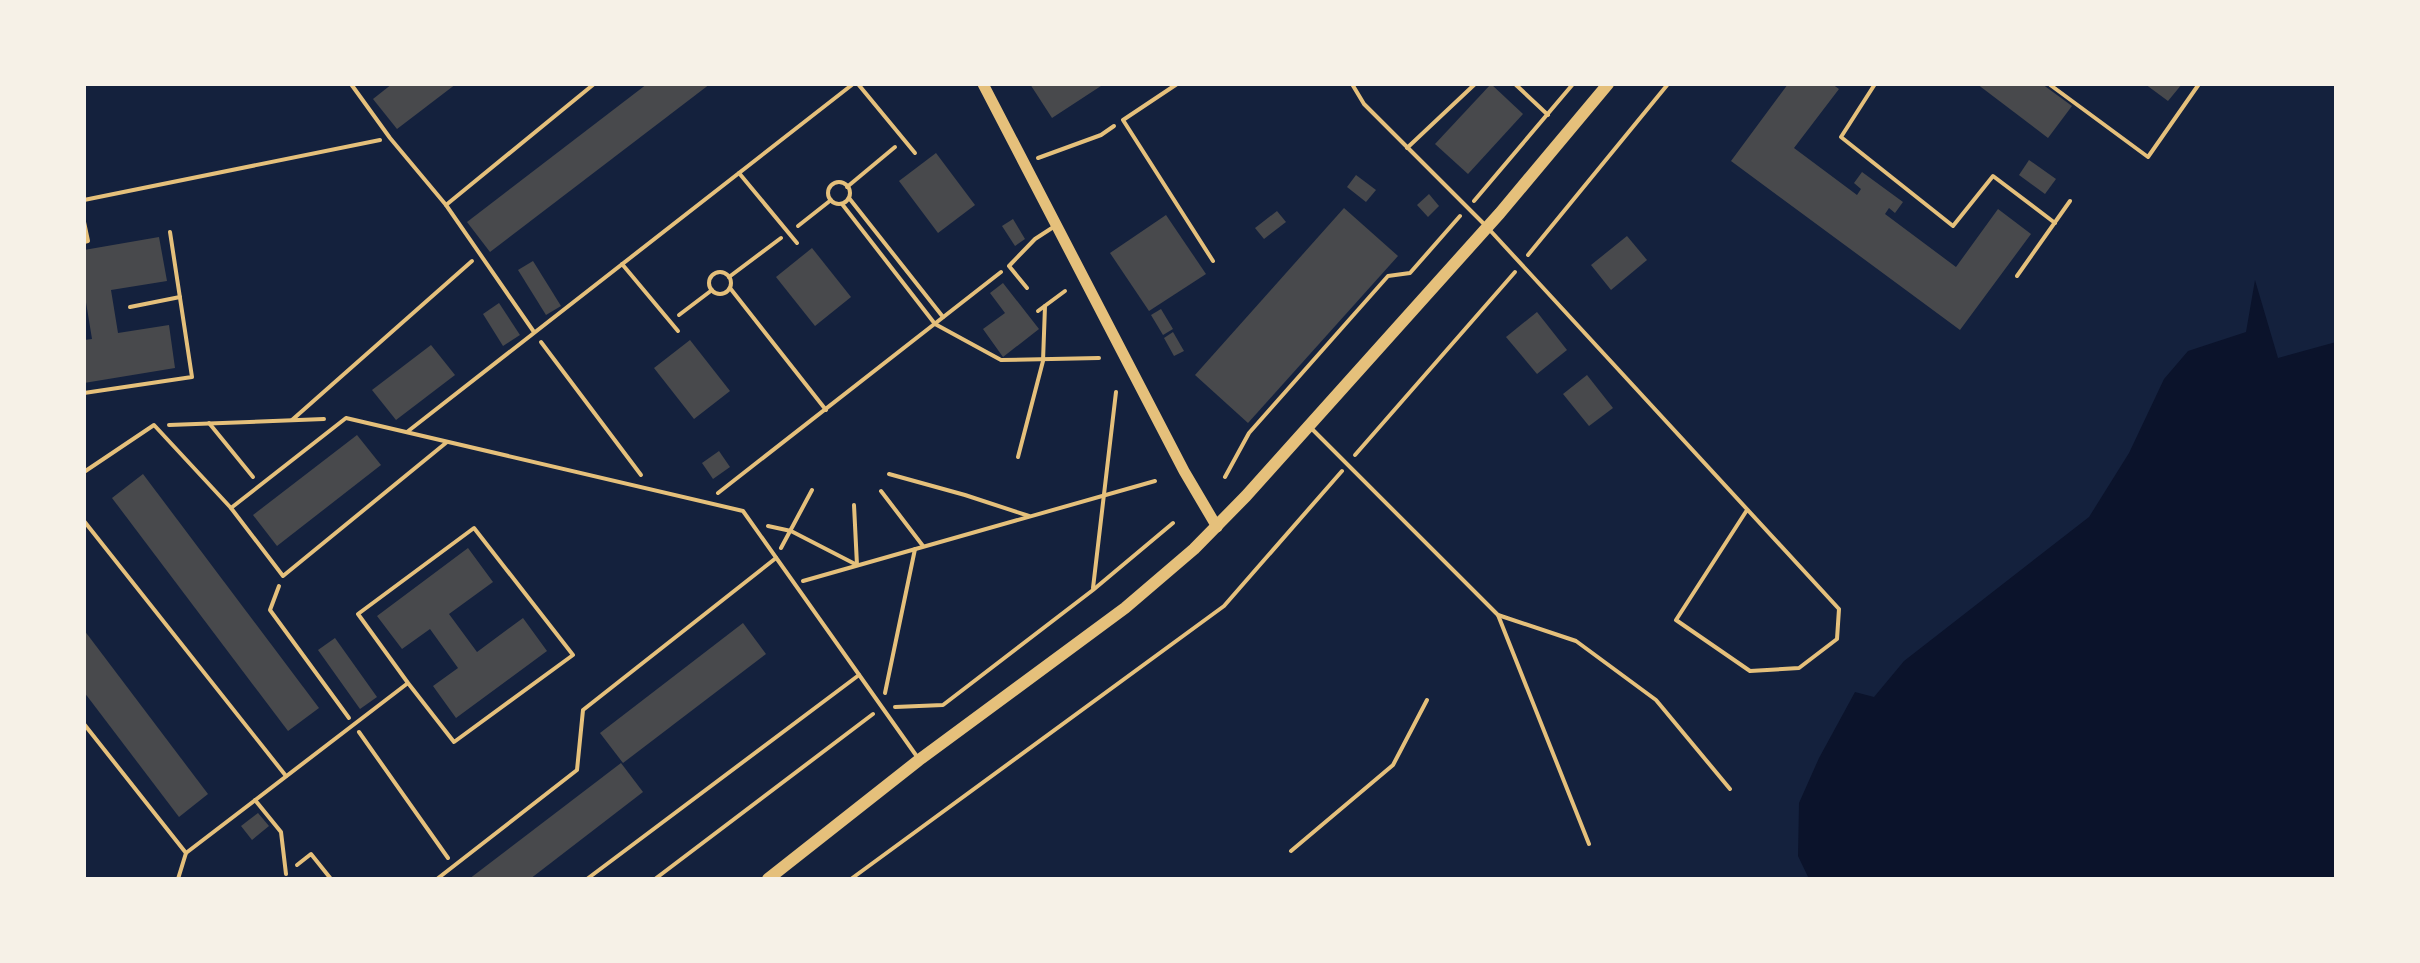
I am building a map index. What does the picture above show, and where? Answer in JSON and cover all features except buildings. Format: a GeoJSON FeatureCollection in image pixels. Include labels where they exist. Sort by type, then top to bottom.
{"type":"FeatureCollection","features":[{"type":"Feature","properties":{"kind":"main road"},"geometry":{"type":"LineString","coordinates":[[768,879],[919,760],[1125,608],[1217,527],[1487,227],[1608,84]]}},
{"type":"Feature","properties":{"kind":"street"},"geometry":{"type":"LineString","coordinates":[[983,84],[1184,471],[1217,527]]}},
{"type":"Feature","properties":{"kind":"lane"},"geometry":{"type":"LineString","coordinates":[[446,205],[594,84]]}},
{"type":"Feature","properties":{"kind":"lane"},"geometry":{"type":"LineString","coordinates":[[407,432],[856,84],[915,153]]}},
{"type":"Feature","properties":{"kind":"lane"},"geometry":{"type":"LineString","coordinates":[[1177,84],[1123,120],[1213,261]]}},
{"type":"Feature","properties":{"kind":"lane"},"geometry":{"type":"LineString","coordinates":[[1352,84],[1364,104],[1487,227],[1839,609],[1837,639],[1799,668],[1750,671],[1676,620],[1747,510]]}},
{"type":"Feature","properties":{"kind":"lane"},"geometry":{"type":"LineString","coordinates":[[1407,148],[1475,84]]}},
{"type":"Feature","properties":{"kind":"lane"},"geometry":{"type":"LineString","coordinates":[[1875,84],[1841,137],[1953,226],[1993,176],[2055,223]]}},
{"type":"Feature","properties":{"kind":"lane"},"geometry":{"type":"LineString","coordinates":[[2049,84],[2148,157],[2199,84]]}},
{"type":"Feature","properties":{"kind":"lane"},"geometry":{"type":"LineString","coordinates":[[352,85],[390,138],[446,205],[534,332]]}},
{"type":"Feature","properties":{"kind":"lane"},"geometry":{"type":"LineString","coordinates":[[739,173],[797,243]]}},
{"type":"Feature","properties":{"kind":"lane"},"geometry":{"type":"LineString","coordinates":[[2017,276],[2070,201]]}},
{"type":"Feature","properties":{"kind":"lane"},"geometry":{"type":"LineString","coordinates":[[84,222],[88,241],[84,242]]}},
{"type":"Feature","properties":{"kind":"lane"},"geometry":{"type":"LineString","coordinates":[[1027,288],[1009,266],[1035,239],[1056,225]]}},
{"type":"Feature","properties":{"kind":"lane"},"geometry":{"type":"LineString","coordinates":[[622,264],[678,331]]}},
{"type":"Feature","properties":{"kind":"lane"},"geometry":{"type":"LineString","coordinates":[[231,508],[346,418],[743,511],[919,760]]}},
{"type":"Feature","properties":{"kind":"lane"},"geometry":{"type":"LineString","coordinates":[[84,472],[154,425],[231,508],[283,576],[447,442]]}},
{"type":"Feature","properties":{"kind":"lane"},"geometry":{"type":"LineString","coordinates":[[1308,426],[1498,615],[1589,844]]}},
{"type":"Feature","properties":{"kind":"lane"},"geometry":{"type":"LineString","coordinates":[[84,521],[286,776]]}},
{"type":"Feature","properties":{"kind":"lane"},"geometry":{"type":"LineString","coordinates":[[474,528],[573,655],[454,742],[408,683],[358,614],[474,528]]}},
{"type":"Feature","properties":{"kind":"lane"},"geometry":{"type":"LineString","coordinates":[[437,879],[577,770],[583,710],[776,558]]}},
{"type":"Feature","properties":{"kind":"lane"},"geometry":{"type":"LineString","coordinates":[[1498,615],[1576,641],[1656,700],[1730,789]]}},
{"type":"Feature","properties":{"kind":"lane"},"geometry":{"type":"LineString","coordinates":[[587,879],[859,675]]}},
{"type":"Feature","properties":{"kind":"lane"},"geometry":{"type":"LineString","coordinates":[[178,879],[186,853],[408,683]]}},
{"type":"Feature","properties":{"kind":"lane"},"geometry":{"type":"LineString","coordinates":[[84,724],[186,853]]}},
{"type":"Feature","properties":{"kind":"lane"},"geometry":{"type":"LineString","coordinates":[[255,800],[281,832],[286,874]]}},
{"type":"Feature","properties":{"kind":"path"},"geometry":{"type":"LineString","coordinates":[[1515,84],[1548,115]]}},
{"type":"Feature","properties":{"kind":"path"},"geometry":{"type":"LineString","coordinates":[[1225,477],[1249,433],[1388,276],[1410,273],[1573,84]]}},
{"type":"Feature","properties":{"kind":"path"},"geometry":{"type":"LineString","coordinates":[[851,879],[1224,606],[1522,265],[1534,245],[1668,84]]}},
{"type":"Feature","properties":{"kind":"path"},"geometry":{"type":"LineString","coordinates":[[1024,163],[1101,135],[1123,120]]}},
{"type":"Feature","properties":{"kind":"path"},"geometry":{"type":"LineString","coordinates":[[84,200],[390,138]]}},
{"type":"Feature","properties":{"kind":"path"},"geometry":{"type":"LineString","coordinates":[[847,187],[904,140]]}},
{"type":"Feature","properties":{"kind":"path"},"geometry":{"type":"LineString","coordinates":[[847,187],[838,182],[829,189],[831,200],[842,204],[935,324],[1001,360],[1099,358]]}},
{"type":"Feature","properties":{"kind":"path"},"geometry":{"type":"LineString","coordinates":[[847,187],[849,198],[943,317]]}},
{"type":"Feature","properties":{"kind":"path"},"geometry":{"type":"LineString","coordinates":[[842,204],[849,198]]}},
{"type":"Feature","properties":{"kind":"path"},"geometry":{"type":"LineString","coordinates":[[84,393],[192,377],[170,232]]}},
{"type":"Feature","properties":{"kind":"path"},"geometry":{"type":"LineString","coordinates":[[292,420],[480,254]]}},
{"type":"Feature","properties":{"kind":"path"},"geometry":{"type":"LineString","coordinates":[[705,502],[1009,266]]}},
{"type":"Feature","properties":{"kind":"path"},"geometry":{"type":"LineString","coordinates":[[712,290],[710,279],[720,272],[729,277],[730,288],[826,410]]}},
{"type":"Feature","properties":{"kind":"path"},"geometry":{"type":"LineString","coordinates":[[712,290],[721,294],[730,288]]}},
{"type":"Feature","properties":{"kind":"path"},"geometry":{"type":"LineString","coordinates":[[670,322],[712,290]]}},
{"type":"Feature","properties":{"kind":"path"},"geometry":{"type":"LineString","coordinates":[[1038,311],[1065,291]]}},
{"type":"Feature","properties":{"kind":"path"},"geometry":{"type":"LineString","coordinates":[[130,307],[180,297]]}},
{"type":"Feature","properties":{"kind":"path"},"geometry":{"type":"LineString","coordinates":[[1018,457],[1043,361],[1045,306]]}},
{"type":"Feature","properties":{"kind":"path"},"geometry":{"type":"LineString","coordinates":[[534,332],[652,490]]}},
{"type":"Feature","properties":{"kind":"path"},"geometry":{"type":"LineString","coordinates":[[1093,590],[1116,392]]}},
{"type":"Feature","properties":{"kind":"path"},"geometry":{"type":"LineString","coordinates":[[154,425],[346,418]]}},
{"type":"Feature","properties":{"kind":"path"},"geometry":{"type":"LineString","coordinates":[[209,423],[260,485]]}},
{"type":"Feature","properties":{"kind":"path"},"geometry":{"type":"LineString","coordinates":[[889,474],[1030,517]]}},
{"type":"Feature","properties":{"kind":"path"},"geometry":{"type":"LineString","coordinates":[[794,583],[1155,481]]}},
{"type":"Feature","properties":{"kind":"path"},"geometry":{"type":"LineString","coordinates":[[776,558],[812,490]]}},
{"type":"Feature","properties":{"kind":"path"},"geometry":{"type":"LineString","coordinates":[[881,491],[923,546]]}},
{"type":"Feature","properties":{"kind":"path"},"geometry":{"type":"LineString","coordinates":[[854,505],[857,565]]}},
{"type":"Feature","properties":{"kind":"path"},"geometry":{"type":"LineString","coordinates":[[750,521],[791,531],[857,565]]}},
{"type":"Feature","properties":{"kind":"path"},"geometry":{"type":"LineString","coordinates":[[655,879],[882,707],[943,705],[1093,590],[1173,523]]}},
{"type":"Feature","properties":{"kind":"path"},"geometry":{"type":"LineString","coordinates":[[882,707],[915,548]]}},
{"type":"Feature","properties":{"kind":"path"},"geometry":{"type":"LineString","coordinates":[[283,576],[270,610],[454,867]]}},
{"type":"Feature","properties":{"kind":"path"},"geometry":{"type":"LineString","coordinates":[[1291,851],[1393,765],[1427,700]]}},
{"type":"Feature","properties":{"kind":"path"},"geometry":{"type":"LineString","coordinates":[[286,874],[311,854],[331,879]]}},
{"type":"Feature","properties":{"kind":"water"},"geometry":{"type":"Polygon","coordinates":[[[2255,280],[2278,358],[2336,342],[2336,879],[1809,879],[1798,856],[1799,803],[1819,758],[1855,692],[1874,697],[1904,661],[2089,517],[2129,453],[2164,379],[2188,351],[2246,332],[2255,280]]]}}]}
